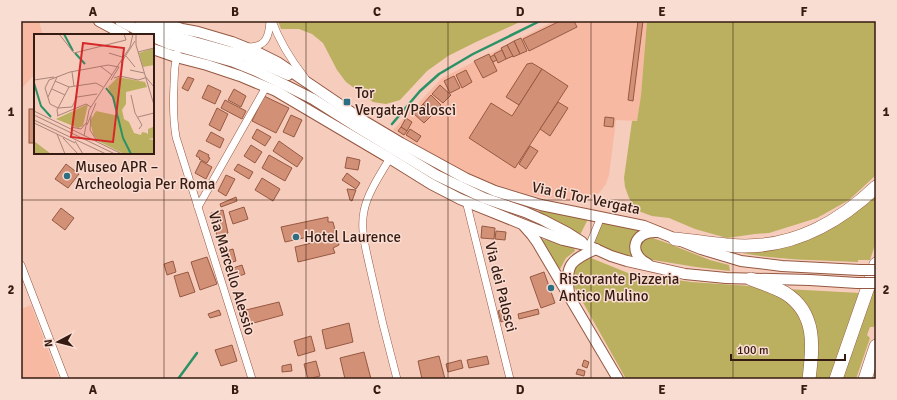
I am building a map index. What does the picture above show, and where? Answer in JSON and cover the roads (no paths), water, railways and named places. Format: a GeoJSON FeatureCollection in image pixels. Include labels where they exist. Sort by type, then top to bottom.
{"type":"FeatureCollection","features":[{"type":"Feature","properties":{"kind":"highway"},"geometry":{"type":"LineString","coordinates":[[670,236],[717,244],[743,246],[762,245],[786,241],[812,232],[830,222],[859,202],[876,187]]}},
{"type":"Feature","properties":{"kind":"highway"},"geometry":{"type":"LineString","coordinates":[[836,379],[876,264]]}},
{"type":"Feature","properties":{"kind":"highway"},"geometry":{"type":"LineString","coordinates":[[751,279],[784,293],[796,302],[804,312],[808,320],[812,340],[812,356],[809,379]]}},
{"type":"Feature","properties":{"kind":"highway"},"geometry":{"type":"LineString","coordinates":[[865,379],[876,346]]}},
{"type":"Feature","properties":{"kind":"main road"},"geometry":{"type":"LineString","coordinates":[[99,21],[122,34]]}},
{"type":"Feature","properties":{"kind":"main road"},"geometry":{"type":"LineString","coordinates":[[120,21],[146,34]]}},
{"type":"Feature","properties":{"kind":"main road","name":"Via di Tor Vergata"},"geometry":{"type":"LineString","coordinates":[[140,21],[290,87],[313,99],[436,175],[484,198],[525,212],[543,220],[592,248]]}},
{"type":"Feature","properties":{"kind":"main road","name":"Via di Tor Vergata"},"geometry":{"type":"LineString","coordinates":[[159,21],[180,38],[245,56],[312,86]]}},
{"type":"Feature","properties":{"kind":"main road","name":"Via di Tor Vergata"},"geometry":{"type":"LineString","coordinates":[[154,37],[180,38],[208,35],[244,47],[280,64],[364,121],[446,168],[475,183],[501,193],[541,205],[640,224],[706,251],[742,261],[782,266],[876,270]]}},
{"type":"Feature","properties":{"kind":"main road","name":"Via di Tor Vergata"},"geometry":{"type":"LineString","coordinates":[[154,49],[217,68],[266,87],[311,111],[446,192],[563,240],[592,248],[611,256],[685,274],[726,278],[876,283]]}},
{"type":"Feature","properties":{"kind":"main road"},"geometry":{"type":"LineString","coordinates":[[522,224],[534,238],[618,379]]}},
{"type":"Feature","properties":{"kind":"main road"},"geometry":{"type":"LineString","coordinates":[[657,267],[647,264],[639,258],[635,250],[636,244],[639,237],[647,232],[655,232],[670,236]]}},
{"type":"Feature","properties":{"kind":"main road"},"geometry":{"type":"LineString","coordinates":[[570,297],[568,270],[573,262],[592,248]]}},
{"type":"Feature","properties":{"kind":"street"},"geometry":{"type":"LineString","coordinates":[[244,47],[257,46],[265,42],[269,33],[271,21]]}},
{"type":"Feature","properties":{"kind":"street"},"geometry":{"type":"LineString","coordinates":[[271,21],[293,63],[312,86]]}},
{"type":"Feature","properties":{"kind":"street","name":"Via Marcello Alessio"},"geometry":{"type":"LineString","coordinates":[[180,38],[176,57],[173,108],[178,142],[252,379]]}},
{"type":"Feature","properties":{"kind":"street"},"geometry":{"type":"LineString","coordinates":[[198,206],[266,87]]}},
{"type":"Feature","properties":{"kind":"street"},"geometry":{"type":"LineString","coordinates":[[390,158],[364,208],[363,230],[378,306],[397,379]]}},
{"type":"Feature","properties":{"kind":"street","name":"Via dei Palosci"},"geometry":{"type":"LineString","coordinates":[[466,201],[510,379]]}},
{"type":"Feature","properties":{"kind":"street"},"geometry":{"type":"LineString","coordinates":[[592,248],[601,217]]}},
{"type":"Feature","properties":{"kind":"street"},"geometry":{"type":"LineString","coordinates":[[21,265],[65,379]]}},
{"type":"Feature","properties":{"kind":"waterway"},"geometry":{"type":"LineString","coordinates":[[392,124],[420,91],[439,74],[473,54],[540,21]]}},
{"type":"Feature","properties":{"kind":"waterway"},"geometry":{"type":"LineString","coordinates":[[178,379],[197,353]]}},
{"type":"Feature","properties":{"kind":"place","name":"Tor Vergata/Palosci"},"geometry":{"type":"Point","coordinates":[347,102]}},
{"type":"Feature","properties":{"kind":"place","name":"Museo APR – Archeologia Per Roma"},"geometry":{"type":"Point","coordinates":[67,176]}},
{"type":"Feature","properties":{"kind":"place","name":"Hotel Laurence"},"geometry":{"type":"Point","coordinates":[296,237]}},
{"type":"Feature","properties":{"kind":"place","name":"Ristorante Pizzeria Antico Mulino"},"geometry":{"type":"Point","coordinates":[551,288]}}]}
